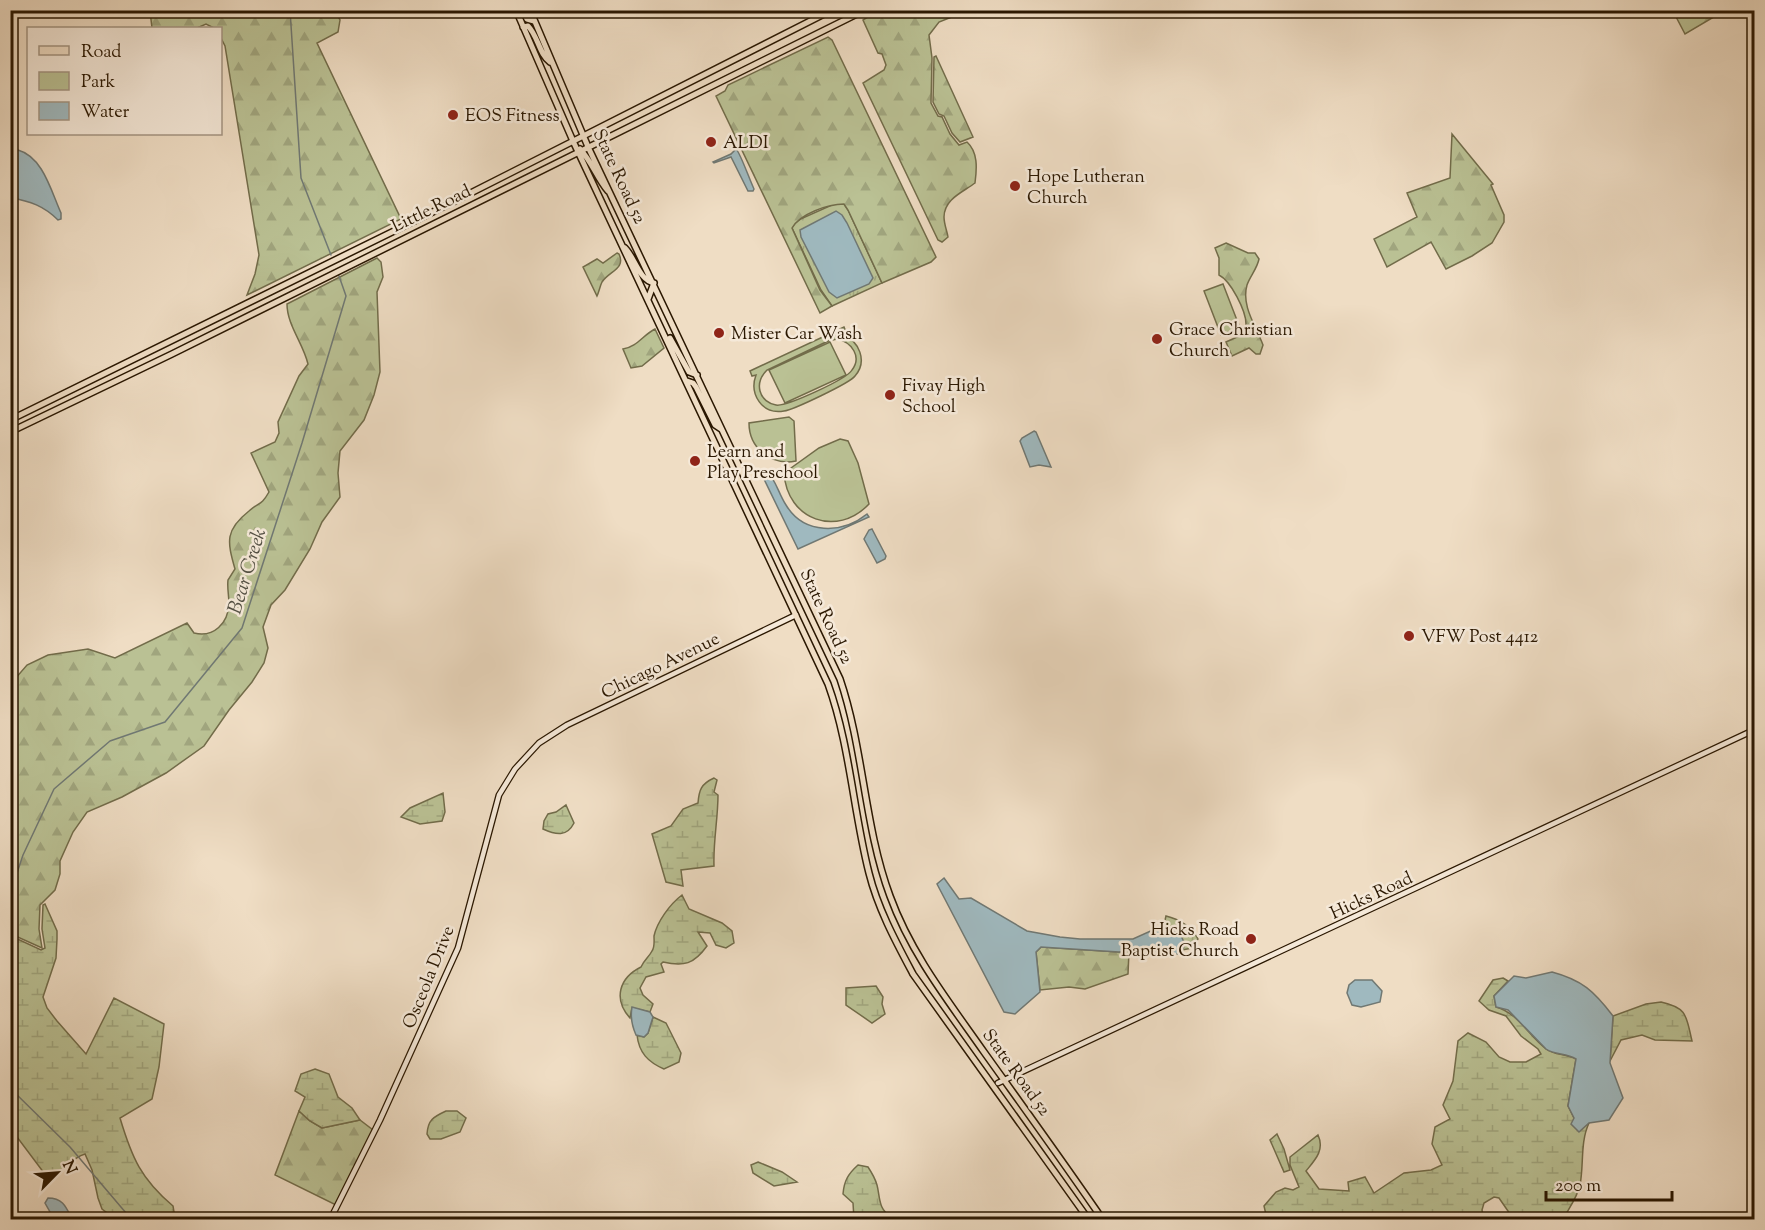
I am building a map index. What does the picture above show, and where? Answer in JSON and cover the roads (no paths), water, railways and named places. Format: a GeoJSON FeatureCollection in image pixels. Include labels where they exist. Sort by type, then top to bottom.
{"type":"FeatureCollection","features":[{"type":"Feature","properties":{"kind":"main road","name":"State Road 52"},"geometry":{"type":"LineString","coordinates":[[516,10],[573,141],[581,153],[828,684],[838,713],[869,874],[886,920],[910,969],[1089,1220]]}},
{"type":"Feature","properties":{"kind":"main road"},"geometry":{"type":"LineString","coordinates":[[522,10],[527,19],[534,21]]}},
{"type":"Feature","properties":{"kind":"main road","name":"State Road 52"},"geometry":{"type":"LineString","coordinates":[[530,10],[589,148],[840,679],[857,739],[879,860],[890,896],[907,936],[922,963],[1103,1220]]}},
{"type":"Feature","properties":{"kind":"main road","name":"Little Road"},"geometry":{"type":"LineString","coordinates":[[10,420],[192,332],[832,10]]}},
{"type":"Feature","properties":{"kind":"main road","name":"Little Road"},"geometry":{"type":"LineString","coordinates":[[10,432],[581,153],[865,10]]}},
{"type":"Feature","properties":{"kind":"main road"},"geometry":{"type":"LineString","coordinates":[[523,27],[530,28],[544,56],[552,63]]}},
{"type":"Feature","properties":{"kind":"main road"},"geometry":{"type":"LineString","coordinates":[[581,153],[601,184],[613,197]]}},
{"type":"Feature","properties":{"kind":"main road"},"geometry":{"type":"LineString","coordinates":[[622,245],[630,252],[648,282],[654,283],[648,299]]}},
{"type":"Feature","properties":{"kind":"main road"},"geometry":{"type":"LineString","coordinates":[[659,322],[680,352],[689,372],[697,375]]}},
{"type":"Feature","properties":{"kind":"main road"},"geometry":{"type":"LineString","coordinates":[[687,381],[696,387],[715,425],[723,431]]}},
{"type":"Feature","properties":{"kind":"main road"},"geometry":{"type":"LineString","coordinates":[[910,969],[922,963]]}},
{"type":"Feature","properties":{"kind":"street","name":"Chicago Avenue"},"geometry":{"type":"LineString","coordinates":[[539,743],[567,724],[796,615]]}},
{"type":"Feature","properties":{"kind":"street","name":"Hicks Road"},"geometry":{"type":"LineString","coordinates":[[998,1083],[1755,730]]}},
{"type":"Feature","properties":{"kind":"street","name":"Osceola Drive"},"geometry":{"type":"LineString","coordinates":[[330,1220],[380,1120],[458,948],[499,795],[515,770],[539,743]]}},
{"type":"Feature","properties":{"kind":"water"},"geometry":{"type":"Polygon","coordinates":[[[736,149],[753,191],[748,191],[731,157],[713,162],[731,154],[736,149]]]}},
{"type":"Feature","properties":{"kind":"water"},"geometry":{"type":"Polygon","coordinates":[[[18,150],[27,154],[40,167],[50,185],[61,213],[61,219],[58,220],[36,205],[11,198],[11,151],[18,150]]]}},
{"type":"Feature","properties":{"kind":"water"},"geometry":{"type":"Polygon","coordinates":[[[836,211],[847,223],[873,278],[869,284],[837,298],[829,292],[801,237],[800,230],[836,211]]]}},
{"type":"Feature","properties":{"kind":"water"},"geometry":{"type":"Polygon","coordinates":[[[1034,431],[1051,467],[1039,465],[1030,467],[1020,441],[1034,431]]]}},
{"type":"Feature","properties":{"kind":"water"},"geometry":{"type":"Polygon","coordinates":[[[765,469],[772,477],[786,505],[803,522],[813,526],[835,528],[857,521],[867,514],[869,517],[798,549],[761,473],[765,469]]]}},
{"type":"Feature","properties":{"kind":"water"},"geometry":{"type":"Polygon","coordinates":[[[872,529],[886,556],[877,563],[864,539],[872,529]]]}},
{"type":"Feature","properties":{"kind":"water"},"geometry":{"type":"Polygon","coordinates":[[[944,878],[959,899],[971,898],[1027,931],[1080,939],[1133,939],[1155,929],[1170,929],[1180,934],[1185,944],[1181,953],[1164,957],[1141,949],[1119,952],[1041,947],[1036,952],[1040,992],[1015,1014],[1004,1012],[937,884],[944,878]]]}},
{"type":"Feature","properties":{"kind":"water"},"geometry":{"type":"Polygon","coordinates":[[[1552,972],[1572,979],[1587,988],[1613,1016],[1610,1063],[1623,1098],[1609,1120],[1589,1123],[1579,1132],[1571,1124],[1574,1118],[1568,1106],[1576,1059],[1546,1049],[1508,1010],[1496,1007],[1494,996],[1514,976],[1526,978],[1552,972]]]}},
{"type":"Feature","properties":{"kind":"water"},"geometry":{"type":"Polygon","coordinates":[[[1355,980],[1372,980],[1382,991],[1380,1002],[1361,1007],[1352,1005],[1347,993],[1349,985],[1355,980]]]}},
{"type":"Feature","properties":{"kind":"water"},"geometry":{"type":"Polygon","coordinates":[[[632,1007],[650,1012],[653,1017],[648,1033],[644,1037],[636,1035],[632,1025],[632,1007]]]}},
{"type":"Feature","properties":{"kind":"water"},"geometry":{"type":"Polygon","coordinates":[[[48,1198],[61,1201],[72,1219],[54,1219],[45,1203],[48,1198]]]}},
{"type":"Feature","properties":{"kind":"waterway"},"geometry":{"type":"LineString","coordinates":[[290,10],[301,178],[331,255]]}},
{"type":"Feature","properties":{"kind":"waterway","name":"Bear Creek"},"geometry":{"type":"LineString","coordinates":[[10,894],[23,855],[54,789],[110,741],[165,722],[242,628],[302,443],[346,296],[339,276]]}},
{"type":"Feature","properties":{"kind":"waterway","name":"Bear Creek"},"geometry":{"type":"LineString","coordinates":[[10,1088],[70,1147],[132,1220]]}},
{"type":"Feature","properties":{"kind":"place","name":"EOS Fitness"},"geometry":{"type":"Point","coordinates":[453,115]}},
{"type":"Feature","properties":{"kind":"place","name":"ALDI"},"geometry":{"type":"Point","coordinates":[711,142]}},
{"type":"Feature","properties":{"kind":"place","name":"Hope Lutheran Church"},"geometry":{"type":"Point","coordinates":[1015,186]}},
{"type":"Feature","properties":{"kind":"place","name":"Mister Car Wash"},"geometry":{"type":"Point","coordinates":[719,333]}},
{"type":"Feature","properties":{"kind":"place","name":"Grace Christian Church"},"geometry":{"type":"Point","coordinates":[1157,339]}},
{"type":"Feature","properties":{"kind":"place","name":"Fivay High School"},"geometry":{"type":"Point","coordinates":[890,395]}},
{"type":"Feature","properties":{"kind":"place","name":"Learn and Play Preschool"},"geometry":{"type":"Point","coordinates":[695,461]}},
{"type":"Feature","properties":{"kind":"place","name":"VFW Post 4412"},"geometry":{"type":"Point","coordinates":[1409,636]}},
{"type":"Feature","properties":{"kind":"place","name":"Hicks Road Baptist Church"},"geometry":{"type":"Point","coordinates":[1251,939]}}]}
